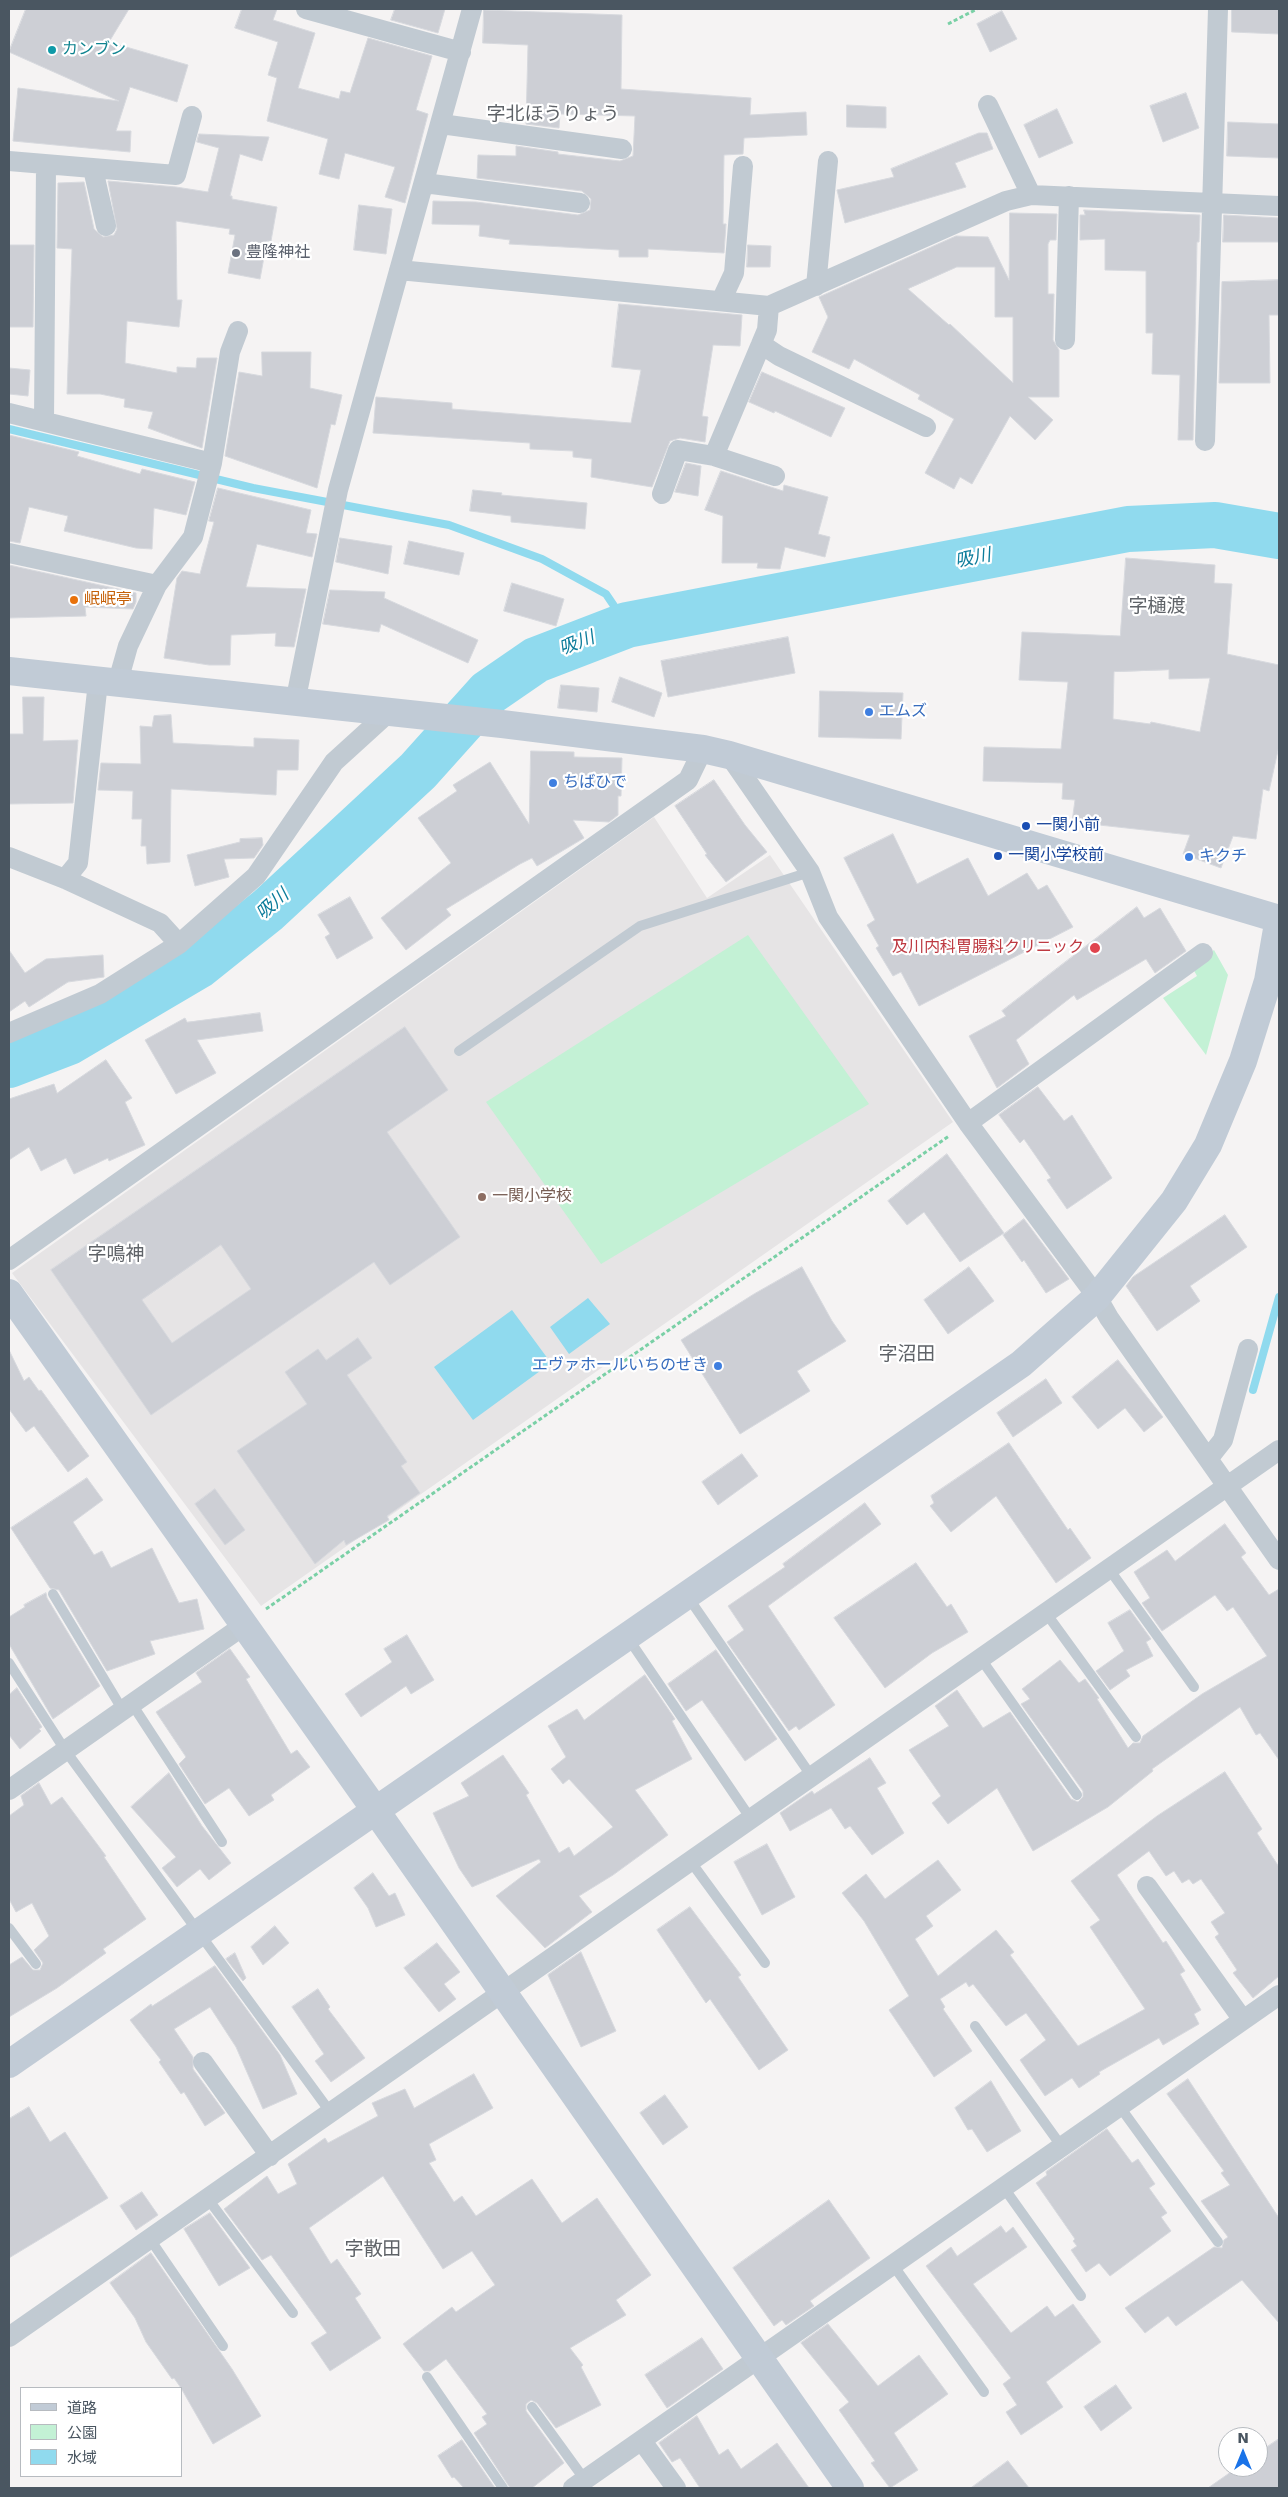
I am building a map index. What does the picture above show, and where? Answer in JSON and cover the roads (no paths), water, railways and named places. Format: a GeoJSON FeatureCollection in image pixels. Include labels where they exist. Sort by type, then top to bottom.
{"type":"FeatureCollection","features":[{"type":"Feature","properties":{"kind":"street"},"geometry":{"type":"LineString","coordinates":[[306,9],[461,52]]}},
{"type":"Feature","properties":{"kind":"street"},"geometry":{"type":"LineString","coordinates":[[296,703],[338,490],[472,9]]}},
{"type":"Feature","properties":{"kind":"street"},"geometry":{"type":"LineString","coordinates":[[1205,441],[1218,9]]}},
{"type":"Feature","properties":{"kind":"street"},"geometry":{"type":"LineString","coordinates":[[988,105],[1031,195]]}},
{"type":"Feature","properties":{"kind":"street"},"geometry":{"type":"LineString","coordinates":[[9,161],[176,175],[192,116]]}},
{"type":"Feature","properties":{"kind":"street"},"geometry":{"type":"LineString","coordinates":[[441,124],[622,149]]}},
{"type":"Feature","properties":{"kind":"street"},"geometry":{"type":"LineString","coordinates":[[816,286],[828,161]]}},
{"type":"Feature","properties":{"kind":"street"},"geometry":{"type":"LineString","coordinates":[[44,422],[46,165]]}},
{"type":"Feature","properties":{"kind":"street"},"geometry":{"type":"LineString","coordinates":[[721,301],[734,273],[743,166]]}},
{"type":"Feature","properties":{"kind":"street"},"geometry":{"type":"LineString","coordinates":[[93,169],[106,226]]}},
{"type":"Feature","properties":{"kind":"street"},"geometry":{"type":"LineString","coordinates":[[424,183],[580,203]]}},
{"type":"Feature","properties":{"kind":"street"},"geometry":{"type":"LineString","coordinates":[[399,270],[769,306],[1006,201],[1031,195],[1279,206]]}},
{"type":"Feature","properties":{"kind":"street"},"geometry":{"type":"LineString","coordinates":[[1065,340],[1069,196]]}},
{"type":"Feature","properties":{"kind":"street"},"geometry":{"type":"LineString","coordinates":[[714,456],[767,330],[769,306]]}},
{"type":"Feature","properties":{"kind":"street"},"geometry":{"type":"LineString","coordinates":[[64,879],[78,863],[108,683],[157,585],[193,537],[212,463],[230,352],[238,331]]}},
{"type":"Feature","properties":{"kind":"street"},"geometry":{"type":"LineString","coordinates":[[761,344],[779,356],[926,427]]}},
{"type":"Feature","properties":{"kind":"street"},"geometry":{"type":"LineString","coordinates":[[9,413],[212,463]]}},
{"type":"Feature","properties":{"kind":"street"},"geometry":{"type":"LineString","coordinates":[[662,494],[678,450],[714,456],[775,476]]}},
{"type":"Feature","properties":{"kind":"street"},"geometry":{"type":"LineString","coordinates":[[9,553],[157,585]]}},
{"type":"Feature","properties":{"kind":"street"},"geometry":{"type":"LineString","coordinates":[[9,671],[502,724],[702,749],[729,755],[1279,919],[1268,981],[1246,1052],[1208,1145],[1174,1202],[1097,1297],[1021,1364],[687,1595],[628,1638],[9,2064]]}},
{"type":"Feature","properties":{"kind":"street"},"geometry":{"type":"LineString","coordinates":[[9,1033],[100,994],[178,944],[256,876],[334,762],[389,712]]}},
{"type":"Feature","properties":{"kind":"street"},"geometry":{"type":"LineString","coordinates":[[9,1260],[688,780],[702,749]]}},
{"type":"Feature","properties":{"kind":"street"},"geometry":{"type":"LineString","coordinates":[[729,755],[810,872],[828,917],[968,1123],[1097,1297],[1109,1318],[1279,1560]]}},
{"type":"Feature","properties":{"kind":"street"},"geometry":{"type":"LineString","coordinates":[[9,857],[64,879],[160,923],[178,944]]}},
{"type":"Feature","properties":{"kind":"street"},"geometry":{"type":"LineString","coordinates":[[968,1123],[1203,953]]}},
{"type":"Feature","properties":{"kind":"street"},"geometry":{"type":"LineString","coordinates":[[9,1293],[243,1626],[376,1811],[850,2488]]}},
{"type":"Feature","properties":{"kind":"street"},"geometry":{"type":"LineString","coordinates":[[1208,1459],[1223,1440],[1248,1349]]}},
{"type":"Feature","properties":{"kind":"street"},"geometry":{"type":"LineString","coordinates":[[9,2337],[503,1994],[1279,1450]]}},
{"type":"Feature","properties":{"kind":"street"},"geometry":{"type":"LineString","coordinates":[[9,1790],[243,1626]]}},
{"type":"Feature","properties":{"kind":"street"},"geometry":{"type":"LineString","coordinates":[[1147,1886],[1243,2020]]}},
{"type":"Feature","properties":{"kind":"street"},"geometry":{"type":"LineString","coordinates":[[579,2484],[1279,1995]]}},
{"type":"Feature","properties":{"kind":"street"},"geometry":{"type":"LineString","coordinates":[[203,2062],[270,2156]]}},
{"type":"Feature","properties":{"kind":"street"},"geometry":{"type":"LineString","coordinates":[[642,2441],[676,2488]]}},
{"type":"Feature","properties":{"kind":"lane"},"geometry":{"type":"LineString","coordinates":[[459,1051],[640,926],[810,872]]}},
{"type":"Feature","properties":{"kind":"lane"},"geometry":{"type":"LineString","coordinates":[[1109,1570],[1194,1687]]}},
{"type":"Feature","properties":{"kind":"lane"},"geometry":{"type":"LineString","coordinates":[[53,1594],[127,1707],[222,1842]]}},
{"type":"Feature","properties":{"kind":"lane"},"geometry":{"type":"LineString","coordinates":[[687,1595],[812,1777]]}},
{"type":"Feature","properties":{"kind":"lane"},"geometry":{"type":"LineString","coordinates":[[1046,1613],[1136,1737]]}},
{"type":"Feature","properties":{"kind":"lane"},"geometry":{"type":"LineString","coordinates":[[628,1638],[751,1819]]}},
{"type":"Feature","properties":{"kind":"lane"},"geometry":{"type":"LineString","coordinates":[[981,1659],[1076,1795]]}},
{"type":"Feature","properties":{"kind":"lane"},"geometry":{"type":"LineString","coordinates":[[9,1663],[65,1750],[332,2113]]}},
{"type":"Feature","properties":{"kind":"lane"},"geometry":{"type":"LineString","coordinates":[[691,1862],[765,1963]]}},
{"type":"Feature","properties":{"kind":"lane"},"geometry":{"type":"LineString","coordinates":[[9,1928],[36,1964]]}},
{"type":"Feature","properties":{"kind":"lane"},"geometry":{"type":"LineString","coordinates":[[976,2026],[1062,2147]]}},
{"type":"Feature","properties":{"kind":"lane"},"geometry":{"type":"LineString","coordinates":[[1120,2107],[1218,2242]]}},
{"type":"Feature","properties":{"kind":"lane"},"geometry":{"type":"LineString","coordinates":[[1004,2188],[1081,2296]]}},
{"type":"Feature","properties":{"kind":"lane"},"geometry":{"type":"LineString","coordinates":[[208,2199],[293,2313]]}},
{"type":"Feature","properties":{"kind":"lane"},"geometry":{"type":"LineString","coordinates":[[150,2239],[223,2346]]}},
{"type":"Feature","properties":{"kind":"lane"},"geometry":{"type":"LineString","coordinates":[[893,2265],[984,2392]]}},
{"type":"Feature","properties":{"kind":"lane"},"geometry":{"type":"LineString","coordinates":[[427,2376],[503,2488]]}},
{"type":"Feature","properties":{"kind":"lane"},"geometry":{"type":"LineString","coordinates":[[532,2406],[579,2484]]}},
{"type":"Feature","properties":{"kind":"water"},"geometry":{"type":"Polygon","coordinates":[[[588,1298],[610,1324],[569,1354],[550,1327],[588,1298]]]}},
{"type":"Feature","properties":{"kind":"water"},"geometry":{"type":"Polygon","coordinates":[[[512,1310],[551,1363],[473,1420],[434,1367],[512,1310]]]}},
{"type":"Feature","properties":{"kind":"waterway"},"geometry":{"type":"LineString","coordinates":[[9,429],[253,488],[449,525],[542,559],[606,594],[627,625]]}},
{"type":"Feature","properties":{"kind":"waterway","name":"吸川"},"geometry":{"type":"LineString","coordinates":[[9,1065],[69,1042],[198,966],[268,910],[418,771],[488,693],[536,660],[627,625],[1128,529],[1215,525],[1279,536]]}},
{"type":"Feature","properties":{"kind":"waterway"},"geometry":{"type":"LineString","coordinates":[[1253,1390],[1279,1297]]}},
{"type":"Feature","properties":{"kind":"place","name":"カンブン"},"geometry":{"type":"Point","coordinates":[52,50]}},
{"type":"Feature","properties":{"kind":"place","name":"豊隆神社"},"geometry":{"type":"Point","coordinates":[236,253]}},
{"type":"Feature","properties":{"kind":"place","name":"岷岷亭"},"geometry":{"type":"Point","coordinates":[74,600]}},
{"type":"Feature","properties":{"kind":"place","name":"エムズ"},"geometry":{"type":"Point","coordinates":[869,712]}},
{"type":"Feature","properties":{"kind":"place","name":"ちばひで"},"geometry":{"type":"Point","coordinates":[553,783]}},
{"type":"Feature","properties":{"kind":"place","name":"一関小前"},"geometry":{"type":"Point","coordinates":[1026,826]}},
{"type":"Feature","properties":{"kind":"place","name":"一関小学校前"},"geometry":{"type":"Point","coordinates":[998,856]}},
{"type":"Feature","properties":{"kind":"place","name":"キクチ"},"geometry":{"type":"Point","coordinates":[1189,857]}},
{"type":"Feature","properties":{"kind":"place","name":"及川内科胃腸科クリニック"},"geometry":{"type":"Point","coordinates":[1095,948]}},
{"type":"Feature","properties":{"kind":"place","name":"一関小学校"},"geometry":{"type":"Point","coordinates":[482,1197]}},
{"type":"Feature","properties":{"kind":"place","name":"エヴァホールいちのせき"},"geometry":{"type":"Point","coordinates":[718,1366]}},
{"type":"Feature","properties":{"kind":"district","name":"字北ほうりょう"},"geometry":{"type":"Point","coordinates":[553,115]}},
{"type":"Feature","properties":{"kind":"district","name":"字樋渡"},"geometry":{"type":"Point","coordinates":[1157,607]}},
{"type":"Feature","properties":{"kind":"district","name":"字鳴神"},"geometry":{"type":"Point","coordinates":[116,1255]}},
{"type":"Feature","properties":{"kind":"district","name":"字沼田"},"geometry":{"type":"Point","coordinates":[907,1355]}},
{"type":"Feature","properties":{"kind":"district","name":"字散田"},"geometry":{"type":"Point","coordinates":[373,2250]}}]}
